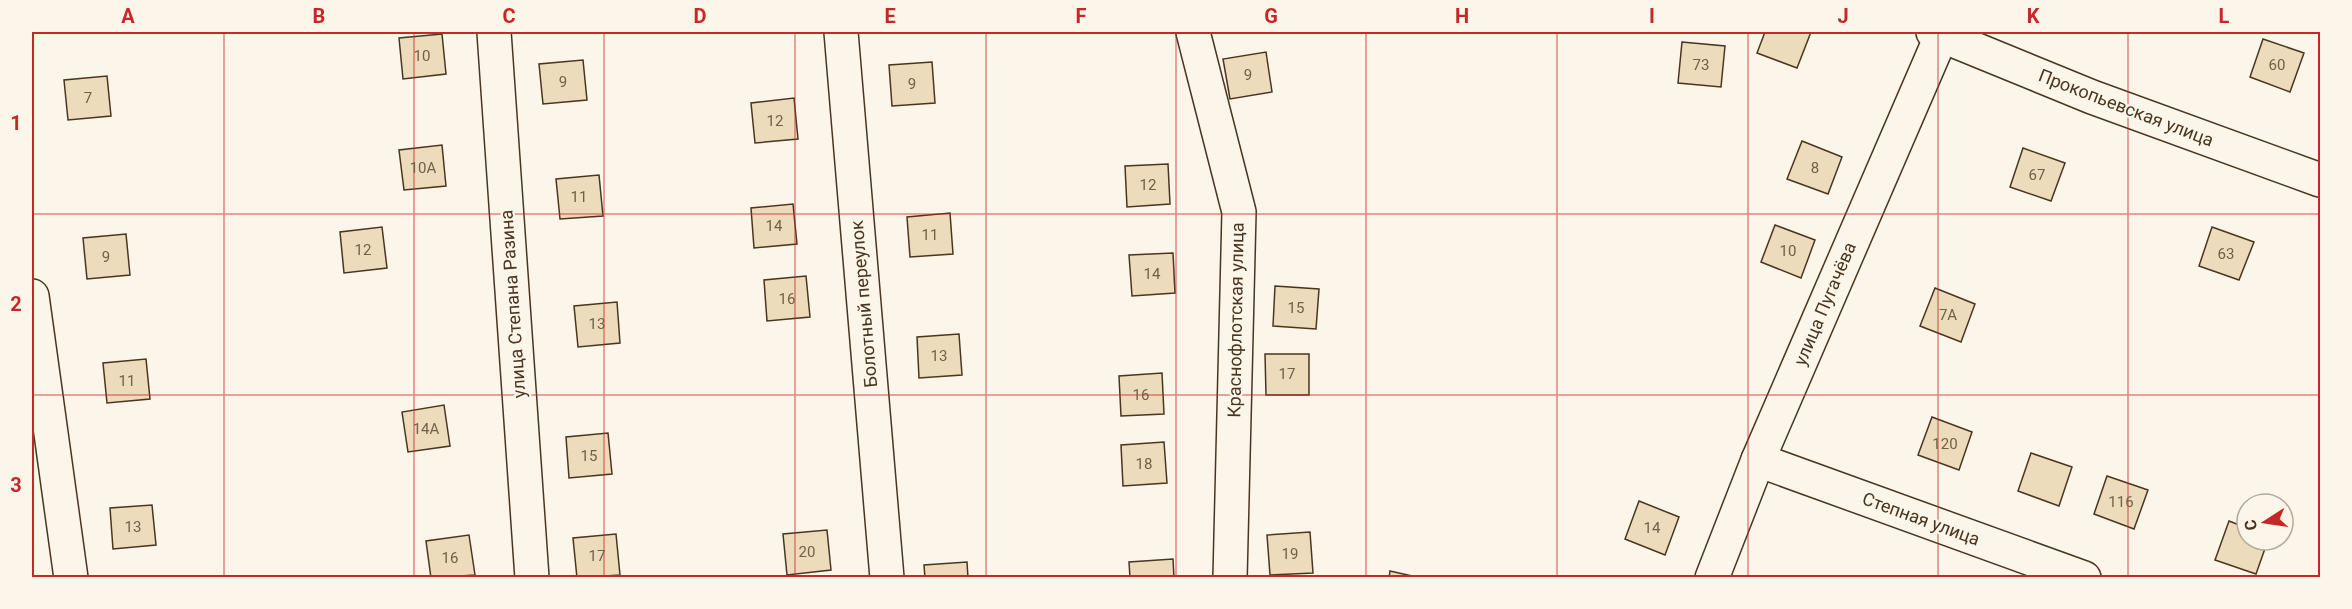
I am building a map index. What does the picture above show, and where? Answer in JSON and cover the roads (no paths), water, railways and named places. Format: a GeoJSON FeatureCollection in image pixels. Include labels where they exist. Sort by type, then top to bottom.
{"type":"FeatureCollection","features":[{"type":"Feature","properties":{"kind":"street","name":"улица Степана Разина"},"geometry":{"type":"LineString","coordinates":[[494,32],[532,578]]}},
{"type":"Feature","properties":{"kind":"street","name":"Болотный переулок"},"geometry":{"type":"LineString","coordinates":[[841,32],[887,578]]}},
{"type":"Feature","properties":{"kind":"street","name":"Краснофлотская улица"},"geometry":{"type":"LineString","coordinates":[[1193,32],[1239,212],[1230,578]]}},
{"type":"Feature","properties":{"kind":"street","name":"Прокопьевская улица"},"geometry":{"type":"LineString","coordinates":[[1939,33],[2092,97],[2320,180]]}},
{"type":"Feature","properties":{"kind":"street","name":"улица Пугачёва"},"geometry":{"type":"LineString","coordinates":[[1712,578],[1758,460],[1939,33]]}},
{"type":"Feature","properties":{"kind":"street"},"geometry":{"type":"LineString","coordinates":[[32,296],[70,578]]}},
{"type":"Feature","properties":{"kind":"street","name":"Степная улица"},"geometry":{"type":"LineString","coordinates":[[1758,460],[2084,578]]}}]}
